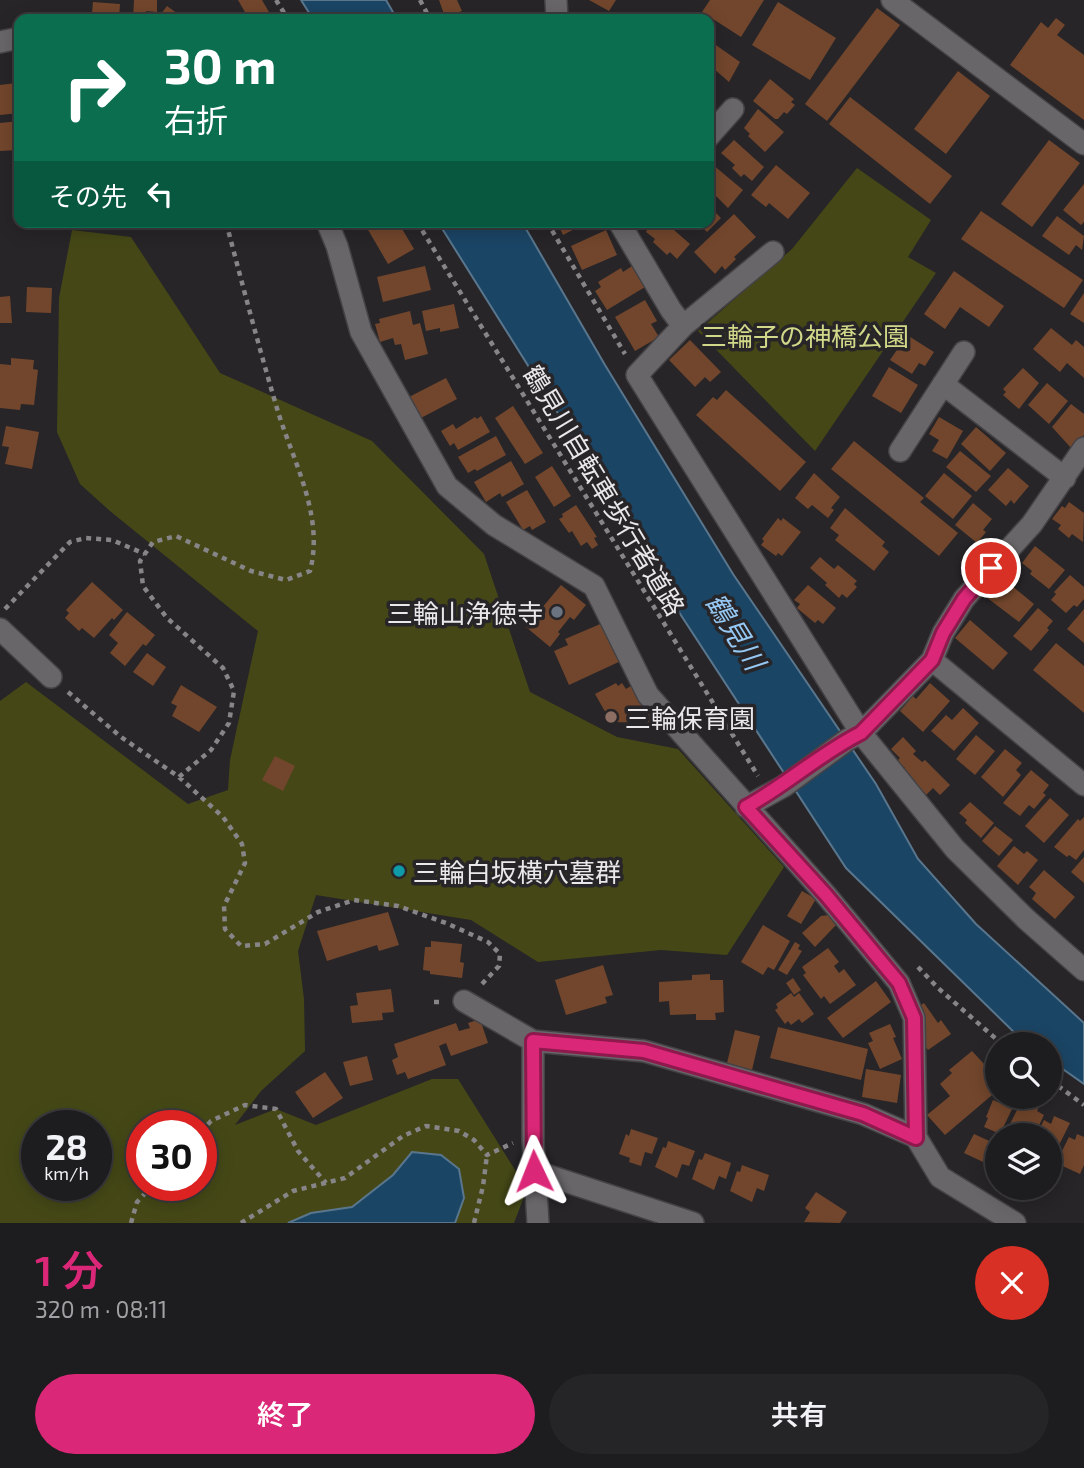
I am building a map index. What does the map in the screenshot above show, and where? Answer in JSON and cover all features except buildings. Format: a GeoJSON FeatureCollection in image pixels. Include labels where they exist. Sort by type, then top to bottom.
{"type":"FeatureCollection","features":[{"type":"Feature","properties":{"kind":"street"},"geometry":{"type":"LineString","coordinates":[[892,0],[1084,144]]}},
{"type":"Feature","properties":{"kind":"street"},"geometry":{"type":"LineString","coordinates":[[714,130],[733,109]]}},
{"type":"Feature","properties":{"kind":"street"},"geometry":{"type":"LineString","coordinates":[[330,228],[361,332],[447,486],[494,525],[594,586],[648,695],[826,895],[899,983],[914,1018],[916,1138],[940,1177],[1014,1223]]}},
{"type":"Feature","properties":{"kind":"street"},"geometry":{"type":"LineString","coordinates":[[625,228],[671,310],[683,326]]}},
{"type":"Feature","properties":{"kind":"street"},"geometry":{"type":"LineString","coordinates":[[773,252],[683,326],[637,375],[854,737],[955,849],[1078,965]]}},
{"type":"Feature","properties":{"kind":"street"},"geometry":{"type":"LineString","coordinates":[[900,451],[964,352]]}},
{"type":"Feature","properties":{"kind":"street"},"geometry":{"type":"LineString","coordinates":[[943,384],[1065,478]]}},
{"type":"Feature","properties":{"kind":"street"},"geometry":{"type":"LineString","coordinates":[[746,807],[784,786],[854,737],[932,660],[943,633],[964,599],[1032,524],[1084,448]]}},
{"type":"Feature","properties":{"kind":"street"},"geometry":{"type":"LineString","coordinates":[[0,629],[51,677]]}},
{"type":"Feature","properties":{"kind":"street"},"geometry":{"type":"LineString","coordinates":[[932,660],[1084,785]]}},
{"type":"Feature","properties":{"kind":"street"},"geometry":{"type":"LineString","coordinates":[[464,1001],[533,1041],[644,1051],[863,1114],[916,1138]]}},
{"type":"Feature","properties":{"kind":"street"},"geometry":{"type":"LineString","coordinates":[[533,1041],[533,1141],[538,1223]]}},
{"type":"Feature","properties":{"kind":"street"},"geometry":{"type":"LineString","coordinates":[[534,1171],[693,1223]]}},
{"type":"Feature","properties":{"kind":"path"},"geometry":{"type":"LineString","coordinates":[[179,777],[211,750],[229,723],[234,691],[223,668],[167,618],[143,586],[140,561],[153,542],[176,536],[251,570],[286,580],[310,571],[315,552],[307,493],[276,408],[228,228]]}},
{"type":"Feature","properties":{"kind":"path","name":"鶴見川自転車歩行者道路"},"geometry":{"type":"LineString","coordinates":[[421,228],[760,778]]}},
{"type":"Feature","properties":{"kind":"path"},"geometry":{"type":"LineString","coordinates":[[551,228],[627,358]]}},
{"type":"Feature","properties":{"kind":"path"},"geometry":{"type":"LineString","coordinates":[[0,615],[70,542],[86,538],[112,540],[145,554]]}},
{"type":"Feature","properties":{"kind":"path"},"geometry":{"type":"LineString","coordinates":[[51,677],[121,737],[179,777],[223,817],[242,844],[246,863],[224,906],[225,929],[241,946],[265,944],[318,912],[354,900],[398,906],[488,942],[499,954],[499,965],[464,1001]]}},
{"type":"Feature","properties":{"kind":"path"},"geometry":{"type":"LineString","coordinates":[[1062,1088],[1084,1104]]}},
{"type":"Feature","properties":{"kind":"path"},"geometry":{"type":"LineString","coordinates":[[217,1118],[245,1105],[276,1109],[299,1151],[326,1183]]}},
{"type":"Feature","properties":{"kind":"path"},"geometry":{"type":"LineString","coordinates":[[241,1223],[293,1191],[345,1178],[403,1136],[426,1126],[459,1131],[474,1140],[487,1155],[474,1223]]}},
{"type":"Feature","properties":{"kind":"path"},"geometry":{"type":"LineString","coordinates":[[487,1155],[509,1143],[533,1141]]}},
{"type":"Feature","properties":{"kind":"path"},"geometry":{"type":"LineString","coordinates":[[131,1223],[138,1201]]}},
{"type":"Feature","properties":{"kind":"green space","name":"三輪子の神橋公園"},"geometry":{"type":"Polygon","coordinates":[[[857,168],[931,220],[908,257],[936,273],[815,451],[698,331],[792,249],[857,168]]]}},
{"type":"Feature","properties":{"kind":"green space"},"geometry":{"type":"Polygon","coordinates":[[[72,230],[131,237],[220,373],[372,441],[484,554],[530,692],[617,737],[678,749],[784,867],[727,955],[661,950],[538,962],[471,920],[316,895],[298,951],[304,999],[305,1051],[261,1091],[235,1125],[276,1109],[316,1125],[432,1079],[458,1079],[527,1189],[514,1223],[455,1223],[464,1198],[413,1152],[393,1175],[352,1207],[311,1213],[288,1223],[0,1223],[0,701],[26,682],[188,804],[228,790],[230,760],[258,631],[80,484],[57,432],[59,298],[72,230]]]}},
{"type":"Feature","properties":{"kind":"water"},"geometry":{"type":"Polygon","coordinates":[[[301,0],[386,0],[394,14],[310,14],[301,0]]]}},
{"type":"Feature","properties":{"kind":"water","name":"鶴見川"},"geometry":{"type":"Polygon","coordinates":[[[442,228],[525,228],[605,365],[733,574],[876,784],[918,859],[976,924],[1084,1023],[1084,1084],[1062,1068],[1062,1032],[1014,1032],[846,868],[656,577],[579,447],[442,228]]]}},
{"type":"Feature","properties":{"kind":"water"},"geometry":{"type":"Polygon","coordinates":[[[412,1152],[441,1155],[459,1169],[464,1198],[455,1223],[288,1223],[311,1213],[352,1207],[393,1175],[412,1152]]]}},
{"type":"Feature","properties":{"kind":"place","name":"三輪山浄徳寺"},"geometry":{"type":"Point","coordinates":[557,612]}},
{"type":"Feature","properties":{"kind":"place","name":"三輪保育園"},"geometry":{"type":"Point","coordinates":[611,717]}},
{"type":"Feature","properties":{"kind":"place","name":"三輪白坂横穴墓群"},"geometry":{"type":"Point","coordinates":[399,871]}},
{"type":"Feature","properties":{"kind":"route"},"geometry":{"type":"LineString","coordinates":[[534,1171],[533,1041],[644,1051],[863,1114],[916,1138],[914,1018],[899,983],[826,895],[746,807],[784,786],[847,740],[861,733],[932,660],[943,633],[964,599],[991,568]]}}]}
